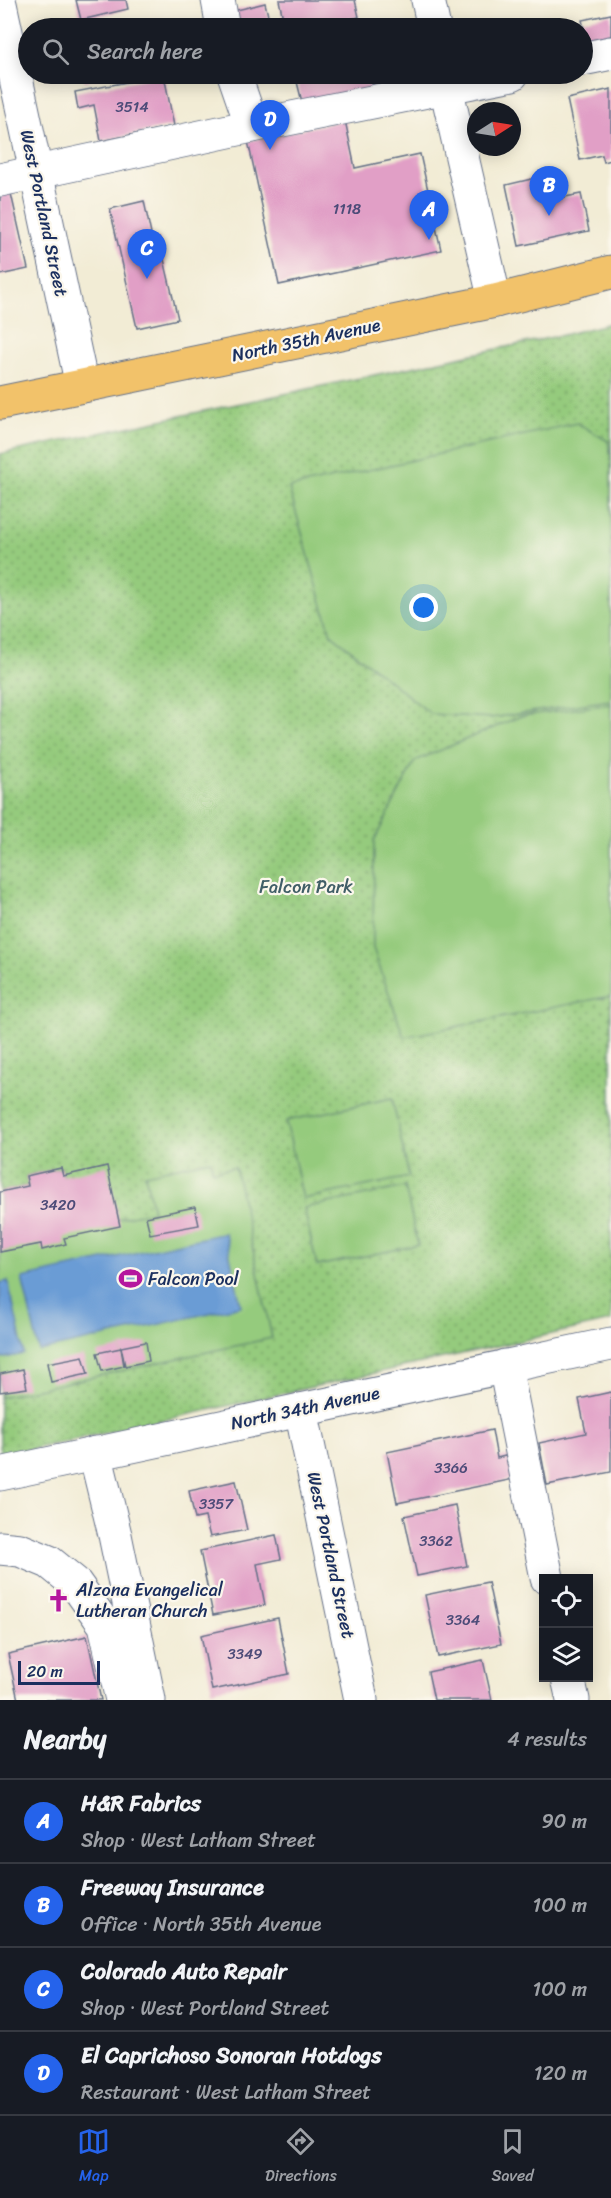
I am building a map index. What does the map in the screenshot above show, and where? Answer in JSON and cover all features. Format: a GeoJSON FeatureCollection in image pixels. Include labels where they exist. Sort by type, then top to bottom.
{"type":"FeatureCollection","features":[{"type":"Feature","properties":{"kind":"main road","name":"North 35th Avenue"},"geometry":{"type":"LineString","coordinates":[[0,403],[495,301],[611,272]]}},
{"type":"Feature","properties":{"kind":"street"},"geometry":{"type":"LineString","coordinates":[[218,0],[221,18]]}},
{"type":"Feature","properties":{"kind":"street"},"geometry":{"type":"LineString","coordinates":[[428,0],[432,18]]}},
{"type":"Feature","properties":{"kind":"street","name":"West Portland Street"},"geometry":{"type":"LineString","coordinates":[[0,4],[82,386]]}},
{"type":"Feature","properties":{"kind":"street"},"geometry":{"type":"LineString","coordinates":[[593,56],[611,52]]}},
{"type":"Feature","properties":{"kind":"street"},"geometry":{"type":"LineString","coordinates":[[237,84],[252,126]]}},
{"type":"Feature","properties":{"kind":"street"},"geometry":{"type":"LineString","coordinates":[[0,180],[252,126],[428,84]]}},
{"type":"Feature","properties":{"kind":"street"},"geometry":{"type":"LineString","coordinates":[[446,84],[495,301]]}},
{"type":"Feature","properties":{"kind":"street","name":"North 34th Avenue"},"geometry":{"type":"LineString","coordinates":[[0,1474],[611,1344]]}},
{"type":"Feature","properties":{"kind":"street"},"geometry":{"type":"LineString","coordinates":[[505,1366],[546,1574]]}},
{"type":"Feature","properties":{"kind":"street","name":"West Portland Street"},"geometry":{"type":"LineString","coordinates":[[301,1410],[361,1700]]}},
{"type":"Feature","properties":{"kind":"street"},"geometry":{"type":"LineString","coordinates":[[95,1453],[115,1535],[149,1700]]}},
{"type":"Feature","properties":{"kind":"street"},"geometry":{"type":"LineString","coordinates":[[0,1548],[20,1550],[49,1562],[75,1583],[105,1625],[122,1700]]}},
{"type":"Feature","properties":{"kind":"street"},"geometry":{"type":"LineString","coordinates":[[569,1682],[573,1700]]}},
{"type":"Feature","properties":{"kind":"green space","name":"Falcon Park"},"geometry":{"type":"Polygon","coordinates":[[[611,323],[611,1321],[0,1456],[0,454],[611,323]]]}},
{"type":"Feature","properties":{"kind":"green space"},"geometry":{"type":"Polygon","coordinates":[[[577,423],[608,441],[611,457],[611,700],[491,718],[431,714],[331,634],[289,488],[577,423]]]}},
{"type":"Feature","properties":{"kind":"green space"},"geometry":{"type":"Polygon","coordinates":[[[611,704],[611,996],[404,1037],[373,948],[374,841],[415,761],[521,716],[611,704]]]}},
{"type":"Feature","properties":{"kind":"green space"},"geometry":{"type":"Polygon","coordinates":[[[392,1098],[409,1177],[303,1199],[286,1121],[392,1098]]]}},
{"type":"Feature","properties":{"kind":"green space","name":"Falcon Pool"},"geometry":{"type":"Polygon","coordinates":[[[210,1160],[213,1171],[235,1167],[272,1338],[0,1397],[0,1192],[28,1186],[26,1176],[61,1168],[63,1176],[118,1219],[153,1211],[145,1174],[210,1160]]]}},
{"type":"Feature","properties":{"kind":"green space"},"geometry":{"type":"Polygon","coordinates":[[[405,1187],[418,1245],[317,1266],[304,1208],[405,1187]]]}},
{"type":"Feature","properties":{"kind":"water"},"geometry":{"type":"Polygon","coordinates":[[[225,1233],[241,1306],[39,1351],[22,1278],[225,1233]]]}},
{"type":"Feature","properties":{"kind":"water"},"geometry":{"type":"Polygon","coordinates":[[[8,1281],[24,1354],[0,1359],[0,1283],[8,1281]]]}},
{"type":"Feature","properties":{"kind":"building"},"geometry":{"type":"Polygon","coordinates":[[[76,0],[126,0],[128,9],[80,18],[76,0]]]}},
{"type":"Feature","properties":{"kind":"building"},"geometry":{"type":"Polygon","coordinates":[[[279,0],[355,0],[359,17],[355,18],[283,18],[279,0]]]}},
{"type":"Feature","properties":{"kind":"building"},"geometry":{"type":"Polygon","coordinates":[[[265,3],[269,18],[230,18],[229,12],[265,3]]]}},
{"type":"Feature","properties":{"kind":"building"},"geometry":{"type":"Polygon","coordinates":[[[611,14],[611,36],[593,40],[592,18],[611,14]]]}},
{"type":"Feature","properties":{"kind":"building"},"geometry":{"type":"Polygon","coordinates":[[[117,84],[166,84],[174,126],[101,141],[94,105],[78,109],[75,92],[117,84]]]}},
{"type":"Feature","properties":{"kind":"building"},"geometry":{"type":"Polygon","coordinates":[[[298,84],[373,84],[375,91],[303,106],[298,84]]]}},
{"type":"Feature","properties":{"kind":"building"},"geometry":{"type":"Polygon","coordinates":[[[611,89],[611,160],[604,162],[602,155],[580,160],[567,99],[611,89]]]}},
{"type":"Feature","properties":{"kind":"building"},"geometry":{"type":"Polygon","coordinates":[[[345,120],[355,168],[420,154],[441,250],[279,285],[248,141],[345,120]]]}},
{"type":"Feature","properties":{"kind":"building"},"geometry":{"type":"Polygon","coordinates":[[[540,177],[545,201],[581,194],[589,231],[519,246],[506,185],[540,177]]]}},
{"type":"Feature","properties":{"kind":"building"},"geometry":{"type":"Polygon","coordinates":[[[10,189],[28,269],[0,275],[0,191],[10,189]]]}},
{"type":"Feature","properties":{"kind":"building"},"geometry":{"type":"Polygon","coordinates":[[[144,201],[152,239],[159,238],[178,319],[137,328],[110,209],[144,201]]]}},
{"type":"Feature","properties":{"kind":"building"},"geometry":{"type":"Polygon","coordinates":[[[107,1166],[120,1226],[64,1238],[66,1244],[42,1250],[41,1244],[0,1252],[0,1192],[28,1186],[26,1176],[61,1168],[63,1176],[107,1166]]]}},
{"type":"Feature","properties":{"kind":"building"},"geometry":{"type":"Polygon","coordinates":[[[195,1207],[199,1225],[150,1234],[146,1217],[195,1207]]]}},
{"type":"Feature","properties":{"kind":"building"},"geometry":{"type":"Polygon","coordinates":[[[146,1342],[149,1361],[125,1366],[121,1347],[146,1342]]]}},
{"type":"Feature","properties":{"kind":"building"},"geometry":{"type":"Polygon","coordinates":[[[121,1348],[124,1366],[102,1371],[97,1353],[121,1348]]]}},
{"type":"Feature","properties":{"kind":"building"},"geometry":{"type":"Polygon","coordinates":[[[83,1356],[88,1374],[51,1382],[47,1363],[83,1356]]]}},
{"type":"Feature","properties":{"kind":"building"},"geometry":{"type":"Polygon","coordinates":[[[23,1369],[27,1388],[0,1392],[0,1374],[23,1369]]]}},
{"type":"Feature","properties":{"kind":"building"},"geometry":{"type":"Polygon","coordinates":[[[611,1392],[611,1472],[547,1485],[539,1443],[586,1433],[579,1399],[611,1392]]]}},
{"type":"Feature","properties":{"kind":"building"},"geometry":{"type":"Polygon","coordinates":[[[492,1430],[497,1458],[509,1455],[514,1479],[397,1503],[387,1452],[492,1430]]]}},
{"type":"Feature","properties":{"kind":"building"},"geometry":{"type":"Polygon","coordinates":[[[236,1481],[247,1530],[210,1537],[205,1517],[195,1519],[189,1491],[236,1481]]]}},
{"type":"Feature","properties":{"kind":"building"},"geometry":{"type":"Polygon","coordinates":[[[455,1505],[467,1566],[417,1576],[404,1516],[455,1505]]]}},
{"type":"Feature","properties":{"kind":"building"},"geometry":{"type":"Polygon","coordinates":[[[276,1535],[281,1559],[257,1564],[265,1605],[213,1615],[200,1551],[276,1535]]]}},
{"type":"Feature","properties":{"kind":"building"},"geometry":{"type":"Polygon","coordinates":[[[488,1582],[501,1644],[438,1657],[425,1595],[488,1582]]]}},
{"type":"Feature","properties":{"kind":"building"},"geometry":{"type":"Polygon","coordinates":[[[278,1618],[289,1674],[212,1690],[201,1635],[278,1618]]]}},
{"type":"Feature","properties":{"kind":"building"},"geometry":{"type":"Polygon","coordinates":[[[87,1636],[101,1700],[18,1700],[8,1654],[87,1636]]]}},
{"type":"Feature","properties":{"kind":"building"},"geometry":{"type":"Polygon","coordinates":[[[483,1660],[492,1700],[434,1700],[428,1672],[483,1660]]]}},
{"type":"Feature","properties":{"kind":"place","name":"El Caprichoso Sonoran Hotdogs"},"geometry":{"type":"Point","coordinates":[270,150]}},
{"type":"Feature","properties":{"kind":"place","name":"Freeway Insurance"},"geometry":{"type":"Point","coordinates":[549,216]}},
{"type":"Feature","properties":{"kind":"place","name":"H&R Fabrics"},"geometry":{"type":"Point","coordinates":[429,240]}},
{"type":"Feature","properties":{"kind":"place","name":"Colorado Auto Repair"},"geometry":{"type":"Point","coordinates":[147,279]}},
{"type":"Feature","properties":{"kind":"place","name":"Falcon Pool"},"geometry":{"type":"Point","coordinates":[130,1279]}},
{"type":"Feature","properties":{"kind":"place","name":"Alzona Evangelical Lutheran Church"},"geometry":{"type":"Point","coordinates":[58,1600]}}]}
